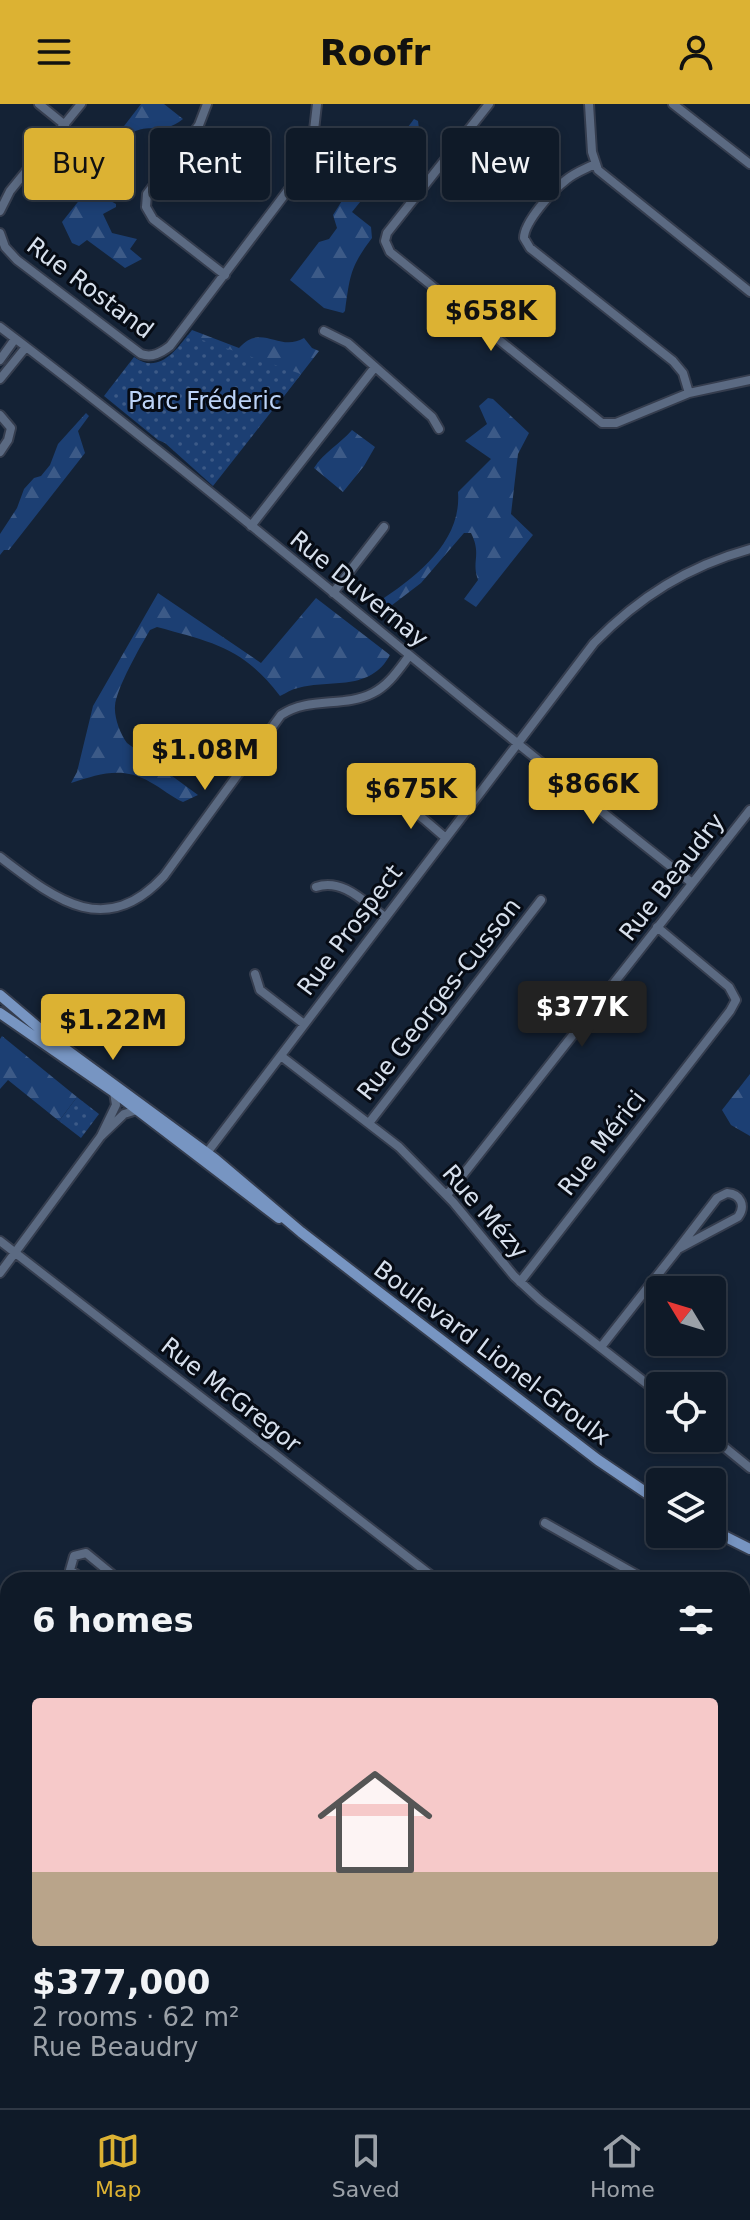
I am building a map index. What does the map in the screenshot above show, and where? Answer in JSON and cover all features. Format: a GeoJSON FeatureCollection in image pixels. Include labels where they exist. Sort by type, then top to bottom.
{"type":"FeatureCollection","features":[{"type":"Feature","properties":{"kind":"main road","name":"Boulevard Lionel-Groulx"},"geometry":{"type":"LineString","coordinates":[[0,995],[53,1040],[204,1156]]}},
{"type":"Feature","properties":{"kind":"main road","name":"Boulevard Lionel-Groulx"},"geometry":{"type":"LineString","coordinates":[[0,1013],[266,1200],[301,1232],[598,1460],[646,1493]]}},
{"type":"Feature","properties":{"kind":"main road"},"geometry":{"type":"LineString","coordinates":[[726,1537],[750,1549]]}},
{"type":"Feature","properties":{"kind":"street"},"geometry":{"type":"LineString","coordinates":[[39,104],[65,125]]}},
{"type":"Feature","properties":{"kind":"street"},"geometry":{"type":"LineString","coordinates":[[0,211],[10,191],[81,104]]}},
{"type":"Feature","properties":{"kind":"street"},"geometry":{"type":"LineString","coordinates":[[207,104],[199,125],[147,194],[146,207],[153,219],[225,275]]}},
{"type":"Feature","properties":{"kind":"street","name":"Rue Rostand"},"geometry":{"type":"LineString","coordinates":[[0,233],[5,247],[17,260],[136,351],[149,357],[170,346],[302,169],[313,139],[317,104]]}},
{"type":"Feature","properties":{"kind":"street"},"geometry":{"type":"LineString","coordinates":[[489,104],[387,233],[385,241],[390,252],[607,424],[689,393],[750,380]]}},
{"type":"Feature","properties":{"kind":"street"},"geometry":{"type":"LineString","coordinates":[[589,104],[595,164],[614,185],[750,292]]}},
{"type":"Feature","properties":{"kind":"street"},"geometry":{"type":"LineString","coordinates":[[673,104],[750,164]]}},
{"type":"Feature","properties":{"kind":"street"},"geometry":{"type":"LineString","coordinates":[[595,164],[567,179],[554,191],[529,222],[524,238],[530,248],[673,361],[683,373],[689,393]]}},
{"type":"Feature","properties":{"kind":"street","name":"Rue Duvernay"},"geometry":{"type":"LineString","coordinates":[[0,327],[692,883]]}},
{"type":"Feature","properties":{"kind":"street"},"geometry":{"type":"LineString","coordinates":[[324,331],[348,343],[432,417],[439,429]]}},
{"type":"Feature","properties":{"kind":"street"},"geometry":{"type":"LineString","coordinates":[[0,360],[15,339]]}},
{"type":"Feature","properties":{"kind":"street"},"geometry":{"type":"LineString","coordinates":[[0,379],[26,347]]}},
{"type":"Feature","properties":{"kind":"street"},"geometry":{"type":"LineString","coordinates":[[251,526],[375,367]]}},
{"type":"Feature","properties":{"kind":"street"},"geometry":{"type":"LineString","coordinates":[[0,415],[8,422],[11,434],[0,452]]}},
{"type":"Feature","properties":{"kind":"street"},"geometry":{"type":"LineString","coordinates":[[333,593],[384,527]]}},
{"type":"Feature","properties":{"kind":"street","name":"Rue Prospect"},"geometry":{"type":"LineString","coordinates":[[204,1156],[584,655],[639,601],[690,570],[750,549]]}},
{"type":"Feature","properties":{"kind":"street"},"geometry":{"type":"LineString","coordinates":[[0,857],[54,897],[75,906],[99,909],[134,901],[164,876],[281,715],[303,704],[372,694],[389,681],[409,656]]}},
{"type":"Feature","properties":{"kind":"street"},"geometry":{"type":"LineString","coordinates":[[380,801],[402,804],[446,838]]}},
{"type":"Feature","properties":{"kind":"street","name":"Rue Beaudry"},"geometry":{"type":"LineString","coordinates":[[447,1195],[750,810]]}},
{"type":"Feature","properties":{"kind":"street"},"geometry":{"type":"LineString","coordinates":[[316,887],[330,884],[343,887],[385,917]]}},
{"type":"Feature","properties":{"kind":"street","name":"Rue Georges-Cusson"},"geometry":{"type":"LineString","coordinates":[[369,1123],[541,900]]}},
{"type":"Feature","properties":{"kind":"street","name":"Rue Mérici"},"geometry":{"type":"LineString","coordinates":[[520,1282],[736,1000],[729,987],[657,927]]}},
{"type":"Feature","properties":{"kind":"street"},"geometry":{"type":"LineString","coordinates":[[255,974],[260,990],[304,1024]]}},
{"type":"Feature","properties":{"kind":"street","name":"Rue Mézy"},"geometry":{"type":"LineString","coordinates":[[281,1056],[416,1163],[520,1282],[646,1383]]}},
{"type":"Feature","properties":{"kind":"street"},"geometry":{"type":"LineString","coordinates":[[101,1136],[116,1105],[114,1092]]}},
{"type":"Feature","properties":{"kind":"street"},"geometry":{"type":"LineString","coordinates":[[0,1273],[101,1136],[124,1114],[137,1110]]}},
{"type":"Feature","properties":{"kind":"street"},"geometry":{"type":"LineString","coordinates":[[601,1347],[720,1195],[730,1193],[740,1198],[742,1210],[738,1217],[678,1249]]}},
{"type":"Feature","properties":{"kind":"street","name":"Rue McGregor"},"geometry":{"type":"LineString","coordinates":[[0,1241],[427,1572]]}},
{"type":"Feature","properties":{"kind":"street"},"geometry":{"type":"LineString","coordinates":[[726,1448],[750,1468]]}},
{"type":"Feature","properties":{"kind":"street"},"geometry":{"type":"LineString","coordinates":[[545,1523],[632,1572]]}},
{"type":"Feature","properties":{"kind":"street"},"geometry":{"type":"LineString","coordinates":[[73,1572],[70,1570],[74,1556],[86,1553],[109,1572]]}},
{"type":"Feature","properties":{"kind":"green space"},"geometry":{"type":"Polygon","coordinates":[[[141,104],[164,104],[183,119],[163,128],[145,128],[134,132],[134,128],[123,128],[141,104]]]}},
{"type":"Feature","properties":{"kind":"green space"},"geometry":{"type":"Polygon","coordinates":[[[414,119],[418,121],[419,128],[407,128],[414,119]]]}},
{"type":"Feature","properties":{"kind":"green space"},"geometry":{"type":"Polygon","coordinates":[[[79,200],[109,200],[116,207],[103,214],[112,233],[137,239],[130,249],[142,259],[125,268],[87,240],[79,246],[72,243],[62,222],[79,200]]]}},
{"type":"Feature","properties":{"kind":"green space"},"geometry":{"type":"Polygon","coordinates":[[[342,200],[362,200],[352,212],[371,227],[372,238],[352,272],[343,313],[324,308],[290,280],[319,242],[329,239],[337,228],[333,215],[342,200]]]}},
{"type":"Feature","properties":{"kind":"green space"},"geometry":{"type":"Polygon","coordinates":[[[192,330],[239,348],[255,338],[295,342],[304,338],[319,351],[281,400],[174,353],[192,330]]]}},
{"type":"Feature","properties":{"kind":"green space","name":"Parc Fréderic"},"geometry":{"type":"Polygon","coordinates":[[[188,335],[301,374],[213,486],[165,443],[104,396],[134,357],[142,362],[158,362],[171,354],[188,335]]]}},
{"type":"Feature","properties":{"kind":"green space"},"geometry":{"type":"Polygon","coordinates":[[[488,398],[493,399],[529,433],[518,454],[511,514],[533,535],[476,607],[464,599],[478,580],[474,541],[471,533],[464,533],[421,583],[383,612],[377,608],[378,602],[434,556],[453,527],[458,492],[491,459],[465,441],[487,424],[479,406],[488,398]]]}},
{"type":"Feature","properties":{"kind":"green space"},"geometry":{"type":"Polygon","coordinates":[[[86,413],[89,416],[78,431],[85,453],[9,550],[4,550],[0,555],[0,534],[17,508],[24,489],[50,465],[58,444],[86,413]]]}},
{"type":"Feature","properties":{"kind":"green space"},"geometry":{"type":"Polygon","coordinates":[[[352,430],[375,447],[343,492],[314,468],[352,430]]]}},
{"type":"Feature","properties":{"kind":"green space"},"geometry":{"type":"Polygon","coordinates":[[[158,593],[261,663],[316,598],[390,655],[382,667],[361,679],[298,688],[280,696],[253,667],[226,649],[157,627],[150,630],[124,678],[116,698],[117,720],[127,743],[198,795],[183,802],[140,777],[120,773],[71,783],[77,772],[93,706],[158,593]]]}},
{"type":"Feature","properties":{"kind":"green space"},"geometry":{"type":"Polygon","coordinates":[[[2,1036],[77,1097],[59,1121],[8,1080],[0,1089],[2,1036]]]}},
{"type":"Feature","properties":{"kind":"green space"},"geometry":{"type":"Polygon","coordinates":[[[750,1074],[750,1136],[731,1125],[722,1110],[750,1074]]]}},
{"type":"Feature","properties":{"kind":"green space"},"geometry":{"type":"Polygon","coordinates":[[[77,1097],[99,1114],[81,1138],[59,1121],[77,1097]]]}}]}
